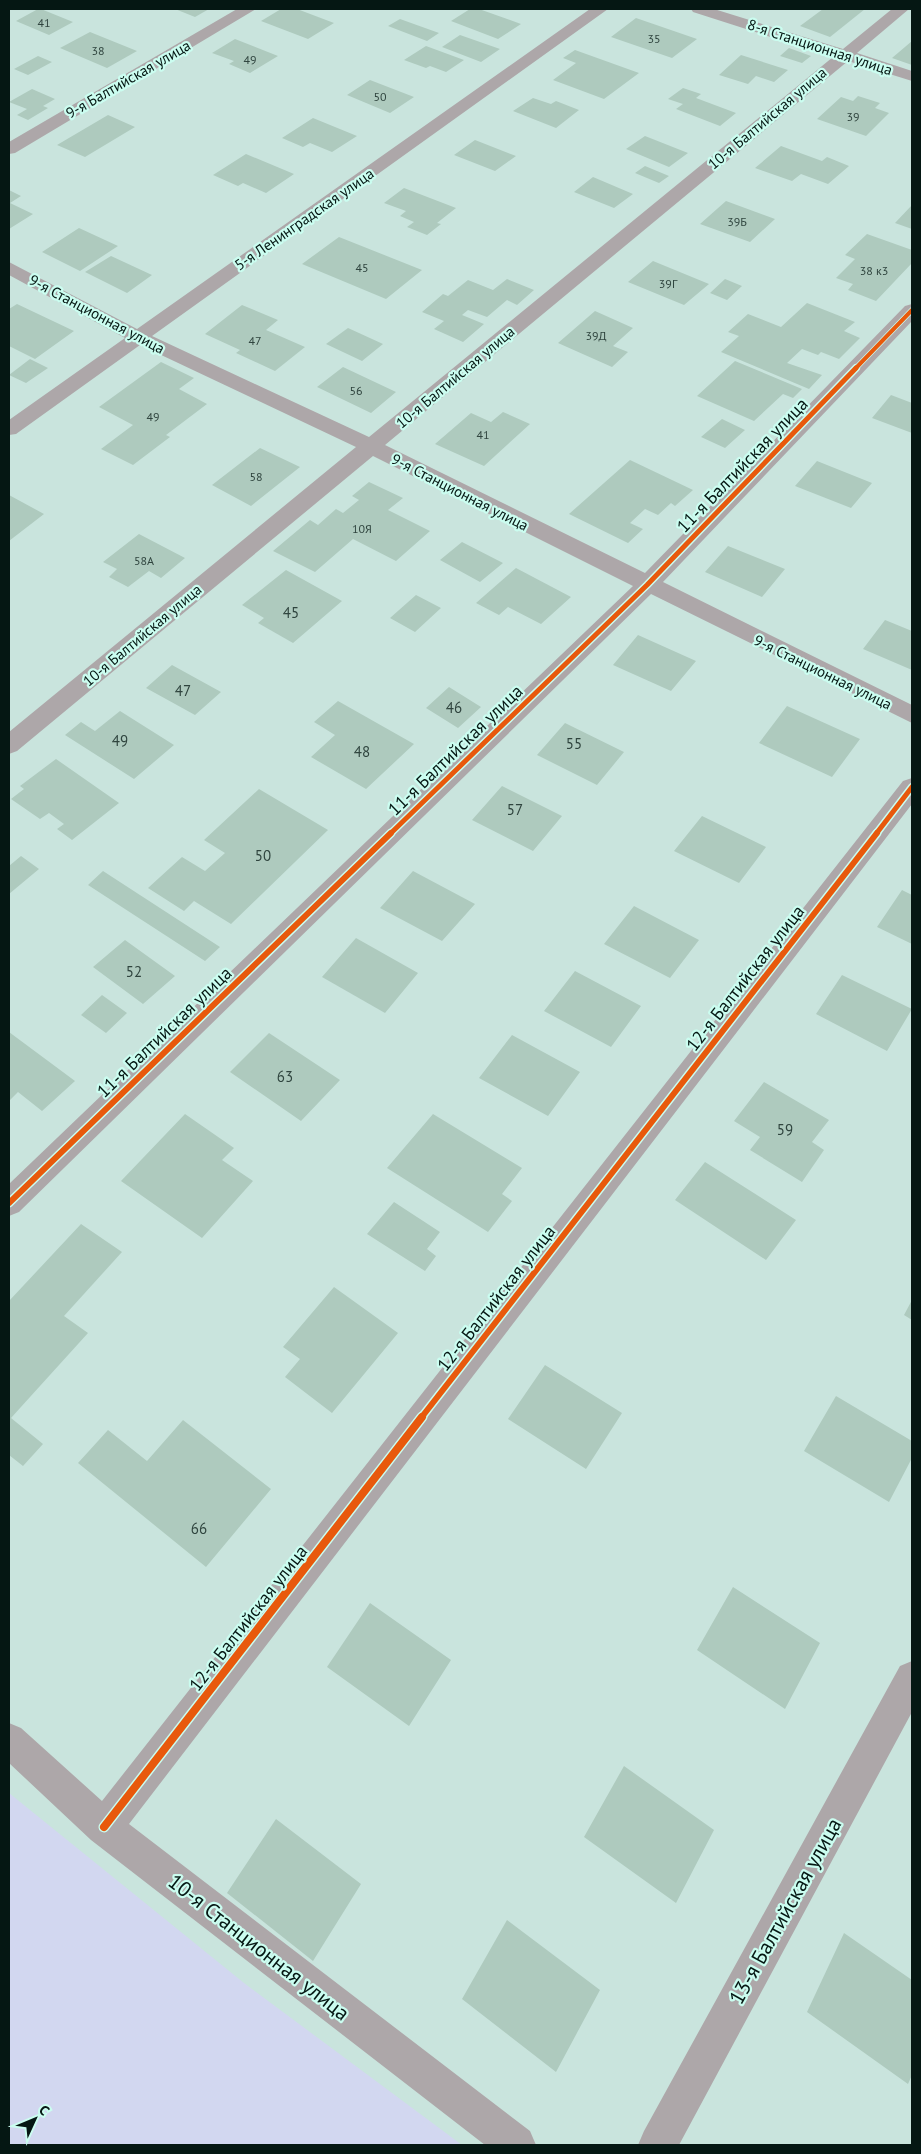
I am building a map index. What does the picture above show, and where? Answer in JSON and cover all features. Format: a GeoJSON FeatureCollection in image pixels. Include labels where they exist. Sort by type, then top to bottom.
{"type":"FeatureCollection","features":[{"type":"Feature","properties":{"kind":"street","name":"9-я Балтийская улица"},"geometry":{"type":"LineString","coordinates":[[9,149],[248,9]]}},
{"type":"Feature","properties":{"kind":"street","name":"5-я Ленинградская улица"},"geometry":{"type":"LineString","coordinates":[[9,429],[600,9]]}},
{"type":"Feature","properties":{"kind":"street","name":"8-я Станционная улица"},"geometry":{"type":"LineString","coordinates":[[699,9],[912,76]]}},
{"type":"Feature","properties":{"kind":"street","name":"10-я Балтийская улица"},"geometry":{"type":"LineString","coordinates":[[9,745],[901,9]]}},
{"type":"Feature","properties":{"kind":"street","name":"9-я Станционная улица"},"geometry":{"type":"LineString","coordinates":[[9,268],[138,337],[370,446],[912,715]]}},
{"type":"Feature","properties":{"kind":"street","name":"11-я Балтийская улица"},"geometry":{"type":"LineString","coordinates":[[9,1203],[647,585],[912,310]]}},
{"type":"Feature","properties":{"kind":"street","name":"12-я Балтийская улица"},"geometry":{"type":"LineString","coordinates":[[104,1827],[912,787]]}},
{"type":"Feature","properties":{"kind":"street","name":"13-я Балтийская улица"},"geometry":{"type":"LineString","coordinates":[[658,2145],[912,1678]]}},
{"type":"Feature","properties":{"kind":"street","name":"10-я Станционная улица"},"geometry":{"type":"LineString","coordinates":[[9,1740],[104,1827],[516,2145]]}},
{"type":"Feature","properties":{"kind":"shaded area"},"geometry":{"type":"Polygon","coordinates":[[[9,1793],[244,1983],[462,2145],[9,2145],[9,1793]]]}},
{"type":"Feature","properties":{"kind":"building"},"geometry":{"type":"Polygon","coordinates":[[[38,9],[73,22],[49,35],[16,21],[38,9]]]}},
{"type":"Feature","properties":{"kind":"building"},"geometry":{"type":"Polygon","coordinates":[[[175,9],[209,9],[195,17],[175,9]]]}},
{"type":"Feature","properties":{"kind":"building"},"geometry":{"type":"Polygon","coordinates":[[[281,9],[297,9],[334,23],[308,39],[261,21],[281,9]]]}},
{"type":"Feature","properties":{"kind":"building"},"geometry":{"type":"Polygon","coordinates":[[[470,9],[479,9],[521,24],[498,39],[451,21],[470,9]]]}},
{"type":"Feature","properties":{"kind":"building"},"geometry":{"type":"Polygon","coordinates":[[[823,9],[865,9],[830,37],[800,26],[823,9]]]}},
{"type":"Feature","properties":{"kind":"building"},"geometry":{"type":"Polygon","coordinates":[[[636,18],[697,39],[672,58],[611,37],[636,18]]]}},
{"type":"Feature","properties":{"kind":"building"},"geometry":{"type":"Polygon","coordinates":[[[400,19],[439,33],[427,41],[388,26],[400,19]]]}},
{"type":"Feature","properties":{"kind":"building"},"geometry":{"type":"Polygon","coordinates":[[[90,32],[137,51],[107,68],[60,48],[90,32]]]}},
{"type":"Feature","properties":{"kind":"building"},"geometry":{"type":"Polygon","coordinates":[[[460,35],[500,49],[481,62],[442,47],[460,35]]]}},
{"type":"Feature","properties":{"kind":"building"},"geometry":{"type":"Polygon","coordinates":[[[235,39],[278,56],[250,73],[229,64],[234,61],[212,53],[235,39]]]}},
{"type":"Feature","properties":{"kind":"building"},"geometry":{"type":"Polygon","coordinates":[[[912,41],[912,65],[892,58],[912,41]]]}},
{"type":"Feature","properties":{"kind":"building"},"geometry":{"type":"Polygon","coordinates":[[[426,46],[464,60],[446,72],[430,66],[426,68],[404,60],[426,46]]]}},
{"type":"Feature","properties":{"kind":"building"},"geometry":{"type":"Polygon","coordinates":[[[789,48],[811,56],[802,63],[780,56],[789,48]]]}},
{"type":"Feature","properties":{"kind":"building"},"geometry":{"type":"Polygon","coordinates":[[[575,50],[639,73],[604,99],[553,80],[576,63],[563,58],[575,50]]]}},
{"type":"Feature","properties":{"kind":"building"},"geometry":{"type":"Polygon","coordinates":[[[741,55],[788,70],[774,82],[756,76],[748,84],[719,75],[741,55]]]}},
{"type":"Feature","properties":{"kind":"building"},"geometry":{"type":"Polygon","coordinates":[[[38,56],[52,62],[28,75],[14,69],[38,56]]]}},
{"type":"Feature","properties":{"kind":"building"},"geometry":{"type":"Polygon","coordinates":[[[370,80],[414,97],[390,113],[347,95],[370,80]]]}},
{"type":"Feature","properties":{"kind":"building"},"geometry":{"type":"Polygon","coordinates":[[[683,88],[701,94],[696,98],[736,113],[720,126],[676,109],[683,104],[668,99],[683,88]]]}},
{"type":"Feature","properties":{"kind":"building"},"geometry":{"type":"Polygon","coordinates":[[[32,89],[55,99],[43,106],[48,108],[28,120],[17,115],[27,109],[9,102],[32,89]]]}},
{"type":"Feature","properties":{"kind":"building"},"geometry":{"type":"Polygon","coordinates":[[[858,96],[880,103],[875,108],[889,113],[866,136],[817,119],[841,97],[853,101],[858,96]]]}},
{"type":"Feature","properties":{"kind":"building"},"geometry":{"type":"Polygon","coordinates":[[[533,98],[551,104],[556,101],[579,110],[556,128],[513,111],[533,98]]]}},
{"type":"Feature","properties":{"kind":"building"},"geometry":{"type":"Polygon","coordinates":[[[108,115],[135,127],[85,157],[57,145],[108,115]]]}},
{"type":"Feature","properties":{"kind":"building"},"geometry":{"type":"Polygon","coordinates":[[[313,118],[357,136],[332,152],[310,143],[303,147],[282,138],[313,118]]]}},
{"type":"Feature","properties":{"kind":"building"},"geometry":{"type":"Polygon","coordinates":[[[645,136],[688,153],[669,167],[626,149],[645,136]]]}},
{"type":"Feature","properties":{"kind":"building"},"geometry":{"type":"Polygon","coordinates":[[[475,140],[516,156],[495,171],[454,155],[475,140]]]}},
{"type":"Feature","properties":{"kind":"building"},"geometry":{"type":"Polygon","coordinates":[[[781,146],[822,161],[827,157],[849,166],[828,184],[801,174],[792,181],[755,168],[781,146]]]}},
{"type":"Feature","properties":{"kind":"building"},"geometry":{"type":"Polygon","coordinates":[[[246,154],[294,174],[266,193],[243,183],[238,186],[213,175],[246,154]]]}},
{"type":"Feature","properties":{"kind":"building"},"geometry":{"type":"Polygon","coordinates":[[[645,166],[669,176],[659,183],[635,173],[645,166]]]}},
{"type":"Feature","properties":{"kind":"building"},"geometry":{"type":"Polygon","coordinates":[[[593,177],[633,194],[614,208],[574,192],[593,177]]]}},
{"type":"Feature","properties":{"kind":"building"},"geometry":{"type":"Polygon","coordinates":[[[404,188],[456,208],[437,223],[441,224],[427,235],[407,227],[414,222],[400,216],[406,211],[384,203],[404,188]]]}},
{"type":"Feature","properties":{"kind":"building"},"geometry":{"type":"Polygon","coordinates":[[[9,190],[21,196],[10,203],[33,214],[9,229],[9,190]]]}},
{"type":"Feature","properties":{"kind":"building"},"geometry":{"type":"Polygon","coordinates":[[[726,201],[775,219],[750,242],[700,224],[726,201]]]}},
{"type":"Feature","properties":{"kind":"building"},"geometry":{"type":"Polygon","coordinates":[[[912,205],[912,229],[895,223],[912,205]]]}},
{"type":"Feature","properties":{"kind":"building"},"geometry":{"type":"Polygon","coordinates":[[[79,228],[118,246],[80,271],[42,252],[79,228]]]}},
{"type":"Feature","properties":{"kind":"building"},"geometry":{"type":"Polygon","coordinates":[[[867,234],[912,250],[912,263],[876,301],[848,290],[853,284],[836,278],[855,259],[845,255],[867,234]]]}},
{"type":"Feature","properties":{"kind":"building"},"geometry":{"type":"Polygon","coordinates":[[[339,237],[422,270],[386,299],[302,264],[339,237]]]}},
{"type":"Feature","properties":{"kind":"building"},"geometry":{"type":"Polygon","coordinates":[[[111,256],[152,275],[127,293],[85,272],[111,256]]]}},
{"type":"Feature","properties":{"kind":"building"},"geometry":{"type":"Polygon","coordinates":[[[653,261],[709,284],[684,305],[628,282],[653,261]]]}},
{"type":"Feature","properties":{"kind":"building"},"geometry":{"type":"Polygon","coordinates":[[[507,279],[534,290],[517,305],[507,300],[487,317],[468,310],[462,315],[484,324],[463,342],[434,329],[444,321],[422,312],[443,294],[448,296],[468,280],[493,290],[507,279]]]}},
{"type":"Feature","properties":{"kind":"building"},"geometry":{"type":"Polygon","coordinates":[[[725,279],[742,286],[727,300],[710,293],[725,279]]]}},
{"type":"Feature","properties":{"kind":"building"},"geometry":{"type":"Polygon","coordinates":[[[807,303],[855,322],[844,331],[860,338],[839,359],[821,352],[818,355],[802,349],[787,363],[822,375],[809,389],[721,352],[739,336],[728,332],[748,314],[781,327],[807,303]]]}},
{"type":"Feature","properties":{"kind":"building"},"geometry":{"type":"Polygon","coordinates":[[[17,304],[74,331],[35,359],[9,346],[9,309],[17,304]]]}},
{"type":"Feature","properties":{"kind":"building"},"geometry":{"type":"Polygon","coordinates":[[[242,305],[278,320],[266,330],[305,347],[275,371],[236,353],[240,350],[205,334],[242,305]]]}},
{"type":"Feature","properties":{"kind":"building"},"geometry":{"type":"Polygon","coordinates":[[[595,311],[633,328],[613,346],[628,352],[612,367],[558,343],[595,311]]]}},
{"type":"Feature","properties":{"kind":"building"},"geometry":{"type":"Polygon","coordinates":[[[348,328],[383,344],[362,361],[326,344],[348,328]]]}},
{"type":"Feature","properties":{"kind":"building"},"geometry":{"type":"Polygon","coordinates":[[[30,359],[48,368],[26,383],[9,375],[30,359]]]}},
{"type":"Feature","properties":{"kind":"building"},"geometry":{"type":"Polygon","coordinates":[[[735,361],[802,389],[793,398],[783,394],[754,421],[697,396],[735,361]]]}},
{"type":"Feature","properties":{"kind":"building"},"geometry":{"type":"Polygon","coordinates":[[[161,362],[194,378],[179,389],[207,404],[166,435],[170,437],[133,465],[101,449],[133,425],[99,407],[161,362]]]}},
{"type":"Feature","properties":{"kind":"building"},"geometry":{"type":"Polygon","coordinates":[[[343,367],[396,392],[371,413],[317,387],[343,367]]]}},
{"type":"Feature","properties":{"kind":"building"},"geometry":{"type":"Polygon","coordinates":[[[891,395],[912,403],[912,433],[872,418],[891,395]]]}},
{"type":"Feature","properties":{"kind":"building"},"geometry":{"type":"Polygon","coordinates":[[[503,412],[530,424],[484,466],[435,444],[471,413],[491,422],[503,412]]]}},
{"type":"Feature","properties":{"kind":"building"},"geometry":{"type":"Polygon","coordinates":[[[722,419],[745,430],[725,448],[701,437],[722,419]]]}},
{"type":"Feature","properties":{"kind":"building"},"geometry":{"type":"Polygon","coordinates":[[[260,448],[300,467],[251,506],[212,485],[260,448]]]}},
{"type":"Feature","properties":{"kind":"building"},"geometry":{"type":"Polygon","coordinates":[[[630,460],[693,490],[675,506],[671,503],[658,515],[645,509],[630,523],[643,529],[628,543],[569,514],[630,460]]]}},
{"type":"Feature","properties":{"kind":"building"},"geometry":{"type":"Polygon","coordinates":[[[817,461],[872,483],[851,508],[795,486],[817,461]]]}},
{"type":"Feature","properties":{"kind":"building"},"geometry":{"type":"Polygon","coordinates":[[[369,482],[403,498],[388,510],[430,531],[396,561],[353,539],[315,572],[273,551],[310,520],[318,525],[336,509],[343,513],[359,500],[352,496],[369,482]]]}},
{"type":"Feature","properties":{"kind":"building"},"geometry":{"type":"Polygon","coordinates":[[[9,495],[44,514],[9,541],[9,495]]]}},
{"type":"Feature","properties":{"kind":"building"},"geometry":{"type":"Polygon","coordinates":[[[139,534],[185,558],[161,578],[149,571],[128,587],[109,577],[117,569],[103,562],[139,534]]]}},
{"type":"Feature","properties":{"kind":"building"},"geometry":{"type":"Polygon","coordinates":[[[462,542],[503,563],[480,582],[440,560],[462,542]]]}},
{"type":"Feature","properties":{"kind":"building"},"geometry":{"type":"Polygon","coordinates":[[[728,546],[785,569],[762,597],[705,572],[728,546]]]}},
{"type":"Feature","properties":{"kind":"building"},"geometry":{"type":"Polygon","coordinates":[[[516,568],[571,597],[541,624],[508,607],[499,615],[476,603],[516,568]]]}},
{"type":"Feature","properties":{"kind":"building"},"geometry":{"type":"Polygon","coordinates":[[[286,570],[342,601],[293,643],[258,623],[264,618],[242,605],[286,570]]]}},
{"type":"Feature","properties":{"kind":"building"},"geometry":{"type":"Polygon","coordinates":[[[416,595],[441,608],[415,632],[390,618],[416,595]]]}},
{"type":"Feature","properties":{"kind":"building"},"geometry":{"type":"Polygon","coordinates":[[[885,620],[912,631],[912,670],[863,649],[885,620]]]}},
{"type":"Feature","properties":{"kind":"building"},"geometry":{"type":"Polygon","coordinates":[[[638,635],[696,661],[671,691],[613,665],[638,635]]]}},
{"type":"Feature","properties":{"kind":"building"},"geometry":{"type":"Polygon","coordinates":[[[172,665],[221,692],[195,715],[146,688],[172,665]]]}},
{"type":"Feature","properties":{"kind":"building"},"geometry":{"type":"Polygon","coordinates":[[[449,687],[481,707],[458,728],[426,708],[449,687]]]}},
{"type":"Feature","properties":{"kind":"building"},"geometry":{"type":"Polygon","coordinates":[[[338,701],[414,744],[366,789],[311,757],[335,735],[314,722],[338,701]]]}},
{"type":"Feature","properties":{"kind":"building"},"geometry":{"type":"Polygon","coordinates":[[[787,706],[860,739],[832,777],[759,743],[787,706]]]}},
{"type":"Feature","properties":{"kind":"building"},"geometry":{"type":"Polygon","coordinates":[[[120,711],[174,745],[134,779],[65,735],[81,722],[95,731],[120,711]]]}},
{"type":"Feature","properties":{"kind":"building"},"geometry":{"type":"Polygon","coordinates":[[[565,723],[624,752],[597,785],[537,755],[565,723]]]}},
{"type":"Feature","properties":{"kind":"building"},"geometry":{"type":"Polygon","coordinates":[[[56,759],[119,803],[72,840],[57,829],[64,824],[49,813],[40,819],[11,799],[24,789],[20,786],[56,759]]]}},
{"type":"Feature","properties":{"kind":"building"},"geometry":{"type":"Polygon","coordinates":[[[502,786],[562,816],[533,851],[472,820],[502,786]]]}},
{"type":"Feature","properties":{"kind":"building"},"geometry":{"type":"Polygon","coordinates":[[[259,789],[328,830],[231,924],[194,901],[184,911],[148,888],[182,857],[205,871],[225,853],[204,840],[259,789]]]}},
{"type":"Feature","properties":{"kind":"building"},"geometry":{"type":"Polygon","coordinates":[[[702,816],[766,847],[739,883],[674,851],[702,816]]]}},
{"type":"Feature","properties":{"kind":"building"},"geometry":{"type":"Polygon","coordinates":[[[21,856],[39,869],[9,894],[9,866],[21,856]]]}},
{"type":"Feature","properties":{"kind":"building"},"geometry":{"type":"Polygon","coordinates":[[[103,871],[220,947],[205,961],[88,885],[103,871]]]}},
{"type":"Feature","properties":{"kind":"building"},"geometry":{"type":"Polygon","coordinates":[[[413,871],[475,904],[442,941],[380,908],[413,871]]]}},
{"type":"Feature","properties":{"kind":"building"},"geometry":{"type":"Polygon","coordinates":[[[902,890],[912,895],[912,944],[877,927],[902,890]]]}},
{"type":"Feature","properties":{"kind":"building"},"geometry":{"type":"Polygon","coordinates":[[[634,906],[699,940],[670,978],[604,944],[634,906]]]}},
{"type":"Feature","properties":{"kind":"building"},"geometry":{"type":"Polygon","coordinates":[[[356,938],[418,973],[385,1013],[322,977],[356,938]]]}},
{"type":"Feature","properties":{"kind":"building"},"geometry":{"type":"Polygon","coordinates":[[[125,940],[175,976],[143,1004],[93,967],[125,940]]]}},
{"type":"Feature","properties":{"kind":"building"},"geometry":{"type":"Polygon","coordinates":[[[575,971],[641,1006],[611,1047],[544,1011],[575,971]]]}},
{"type":"Feature","properties":{"kind":"building"},"geometry":{"type":"Polygon","coordinates":[[[842,975],[912,1009],[887,1051],[816,1014],[842,975]]]}},
{"type":"Feature","properties":{"kind":"building"},"geometry":{"type":"Polygon","coordinates":[[[102,995],[127,1013],[106,1033],[81,1015],[102,995]]]}},
{"type":"Feature","properties":{"kind":"building"},"geometry":{"type":"Polygon","coordinates":[[[9,1032],[75,1081],[42,1111],[18,1092],[9,1101],[9,1032]]]}},
{"type":"Feature","properties":{"kind":"building"},"geometry":{"type":"Polygon","coordinates":[[[269,1033],[340,1080],[301,1121],[230,1072],[269,1033]]]}},
{"type":"Feature","properties":{"kind":"building"},"geometry":{"type":"Polygon","coordinates":[[[512,1035],[580,1072],[548,1116],[479,1078],[512,1035]]]}},
{"type":"Feature","properties":{"kind":"building"},"geometry":{"type":"Polygon","coordinates":[[[764,1082],[829,1120],[812,1142],[824,1150],[802,1182],[750,1150],[760,1137],[734,1121],[764,1082]]]}},
{"type":"Feature","properties":{"kind":"building"},"geometry":{"type":"Polygon","coordinates":[[[185,1114],[234,1148],[222,1160],[253,1181],[202,1238],[121,1181],[185,1114]]]}},
{"type":"Feature","properties":{"kind":"building"},"geometry":{"type":"Polygon","coordinates":[[[433,1114],[522,1168],[502,1194],[512,1201],[488,1232],[387,1168],[433,1114]]]}},
{"type":"Feature","properties":{"kind":"building"},"geometry":{"type":"Polygon","coordinates":[[[705,1162],[796,1220],[766,1260],[675,1200],[705,1162]]]}},
{"type":"Feature","properties":{"kind":"building"},"geometry":{"type":"Polygon","coordinates":[[[394,1202],[440,1232],[427,1249],[436,1256],[425,1271],[367,1234],[394,1202]]]}},
{"type":"Feature","properties":{"kind":"building"},"geometry":{"type":"Polygon","coordinates":[[[81,1224],[122,1252],[64,1316],[88,1333],[11,1418],[43,1444],[23,1466],[9,1455],[9,1301],[81,1224]]]}},
{"type":"Feature","properties":{"kind":"building"},"geometry":{"type":"Polygon","coordinates":[[[334,1287],[398,1333],[332,1413],[285,1377],[300,1359],[283,1347],[334,1287]]]}},
{"type":"Feature","properties":{"kind":"building"},"geometry":{"type":"Polygon","coordinates":[[[912,1300],[912,1320],[904,1315],[912,1300]]]}},
{"type":"Feature","properties":{"kind":"building"},"geometry":{"type":"Polygon","coordinates":[[[545,1365],[622,1413],[586,1469],[508,1419],[545,1365]]]}},
{"type":"Feature","properties":{"kind":"building"},"geometry":{"type":"Polygon","coordinates":[[[836,1396],[912,1441],[912,1458],[889,1502],[804,1451],[836,1396]]]}},
{"type":"Feature","properties":{"kind":"building"},"geometry":{"type":"Polygon","coordinates":[[[183,1420],[271,1489],[206,1567],[78,1463],[108,1430],[147,1461],[183,1420]]]}},
{"type":"Feature","properties":{"kind":"building"},"geometry":{"type":"Polygon","coordinates":[[[733,1587],[820,1643],[785,1709],[697,1650],[733,1587]]]}},
{"type":"Feature","properties":{"kind":"building"},"geometry":{"type":"Polygon","coordinates":[[[370,1603],[451,1660],[409,1726],[327,1667],[370,1603]]]}},
{"type":"Feature","properties":{"kind":"building"},"geometry":{"type":"Polygon","coordinates":[[[624,1766],[714,1830],[676,1903],[584,1837],[624,1766]]]}},
{"type":"Feature","properties":{"kind":"building"},"geometry":{"type":"Polygon","coordinates":[[[276,1819],[361,1884],[313,1961],[227,1893],[276,1819]]]}},
{"type":"Feature","properties":{"kind":"building"},"geometry":{"type":"Polygon","coordinates":[[[507,1920],[600,1990],[556,2072],[462,1999],[507,1920]]]}},
{"type":"Feature","properties":{"kind":"building"},"geometry":{"type":"Polygon","coordinates":[[[844,1933],[912,1980],[912,2075],[908,2084],[807,2012],[844,1933]]]}},
{"type":"Feature","properties":{"kind":"cycle path"},"geometry":{"type":"LineString","coordinates":[[9,1203],[647,585],[912,310]]}},
{"type":"Feature","properties":{"kind":"cycle path"},"geometry":{"type":"LineString","coordinates":[[104,1827],[912,787]]}}]}
